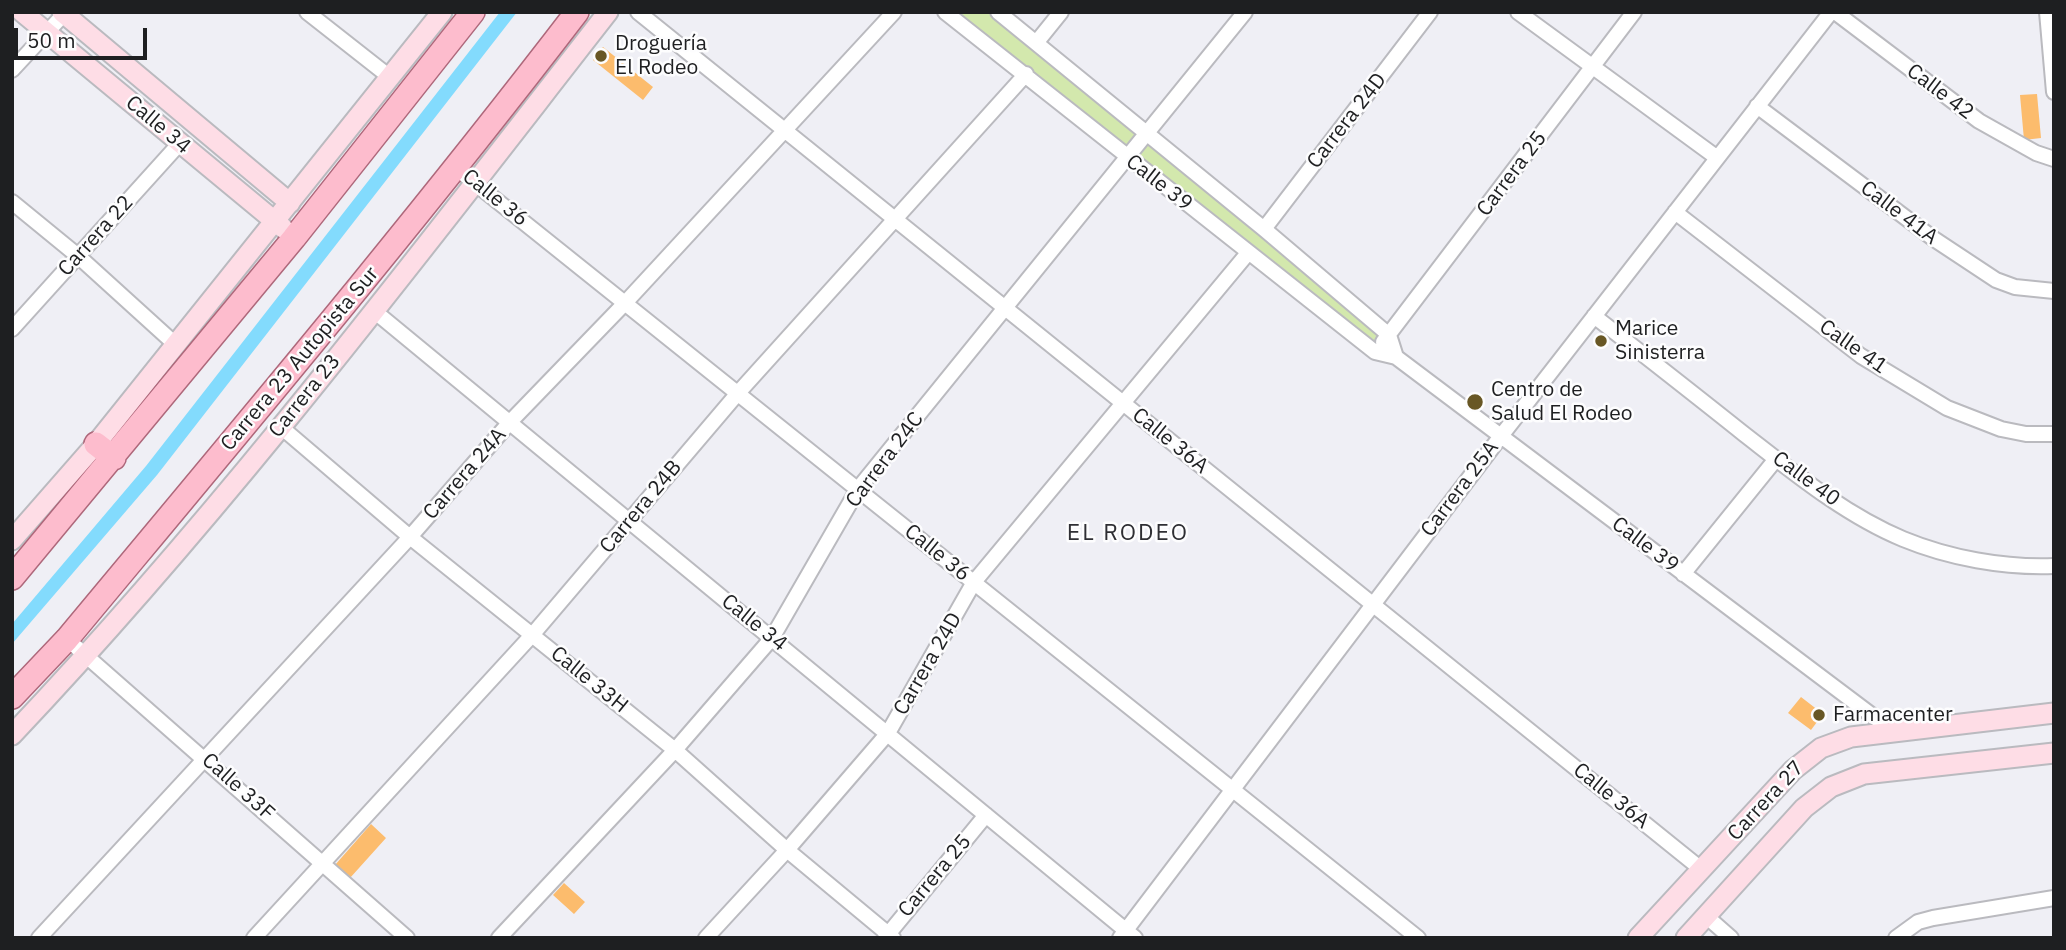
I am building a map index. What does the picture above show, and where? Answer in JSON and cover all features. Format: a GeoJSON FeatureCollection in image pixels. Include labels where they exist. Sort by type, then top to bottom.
{"type":"FeatureCollection","features":[{"type":"Feature","properties":{"kind":"main road"},"geometry":{"type":"LineString","coordinates":[[12,578],[294,238],[473,12]]}},
{"type":"Feature","properties":{"kind":"main road","name":"Carrera 23 Autopista Sur"},"geometry":{"type":"LineString","coordinates":[[12,697],[67,639],[456,168],[578,12]]}},
{"type":"Feature","properties":{"kind":"main road"},"geometry":{"type":"LineString","coordinates":[[96,444],[114,458]]}},
{"type":"Feature","properties":{"kind":"street","name":"Calle 34"},"geometry":{"type":"LineString","coordinates":[[22,12],[294,238]]}},
{"type":"Feature","properties":{"kind":"street"},"geometry":{"type":"LineString","coordinates":[[307,12],[391,78]]}},
{"type":"Feature","properties":{"kind":"street"},"geometry":{"type":"LineString","coordinates":[[12,540],[96,444],[442,12]]}},
{"type":"Feature","properties":{"kind":"street","name":"Carrera 23"},"geometry":{"type":"LineString","coordinates":[[12,735],[88,655],[281,427],[608,12]]}},
{"type":"Feature","properties":{"kind":"street","name":"Calle 36A"},"geometry":{"type":"LineString","coordinates":[[638,12],[1701,869]]}},
{"type":"Feature","properties":{"kind":"street","name":"Carrera 24A"},"geometry":{"type":"LineString","coordinates":[[39,938],[410,537],[510,422],[625,303],[894,12]]}},
{"type":"Feature","properties":{"kind":"street","name":"Calle 39"},"geometry":{"type":"LineString","coordinates":[[945,12],[1375,352],[1396,357],[1894,732]]}},
{"type":"Feature","properties":{"kind":"street","name":"Calle 39"},"geometry":{"type":"LineString","coordinates":[[998,12],[1264,229],[1389,335]]}},
{"type":"Feature","properties":{"kind":"street"},"geometry":{"type":"LineString","coordinates":[[1036,43],[1061,12]]}},
{"type":"Feature","properties":{"kind":"street","name":"Carrera 24C"},"geometry":{"type":"LineString","coordinates":[[499,938],[675,750],[772,638],[858,489],[1245,12]]}},
{"type":"Feature","properties":{"kind":"street","name":"Carrera 24D"},"geometry":{"type":"LineString","coordinates":[[1264,229],[1430,12]]}},
{"type":"Feature","properties":{"kind":"street"},"geometry":{"type":"LineString","coordinates":[[1518,12],[1716,157]]}},
{"type":"Feature","properties":{"kind":"street","name":"Carrera 25"},"geometry":{"type":"LineString","coordinates":[[1389,335],[1634,12]]}},
{"type":"Feature","properties":{"kind":"street","name":"Carrera 25A"},"geometry":{"type":"LineString","coordinates":[[1127,935],[1233,789],[1501,436],[1716,157],[1833,12]]}},
{"type":"Feature","properties":{"kind":"street","name":"Calle 42"},"geometry":{"type":"LineString","coordinates":[[1833,12],[1979,121],[2036,153],[2054,159]]}},
{"type":"Feature","properties":{"kind":"street"},"geometry":{"type":"LineString","coordinates":[[2047,12],[2054,92]]}},
{"type":"Feature","properties":{"kind":"street","name":"Calle 34"},"geometry":{"type":"LineString","coordinates":[[63,13],[290,203]]}},
{"type":"Feature","properties":{"kind":"street"},"geometry":{"type":"LineString","coordinates":[[12,70],[63,13]]}},
{"type":"Feature","properties":{"kind":"street","name":"Carrera 24B"},"geometry":{"type":"LineString","coordinates":[[254,938],[533,634],[738,393],[1026,74]]}},
{"type":"Feature","properties":{"kind":"street","name":"Calle 41A"},"geometry":{"type":"LineString","coordinates":[[1757,106],[1934,239],[1996,280],[2015,287],[2054,291]]}},
{"type":"Feature","properties":{"kind":"street","name":"Carrera 22"},"geometry":{"type":"LineString","coordinates":[[12,329],[180,143]]}},
{"type":"Feature","properties":{"kind":"street","name":"Calle 36"},"geometry":{"type":"LineString","coordinates":[[456,168],[1418,938]]}},
{"type":"Feature","properties":{"kind":"street"},"geometry":{"type":"LineString","coordinates":[[12,202],[78,256],[175,344]]}},
{"type":"Feature","properties":{"kind":"street","name":"Calle 41"},"geometry":{"type":"LineString","coordinates":[[1675,212],[1861,356],[1947,408],[2001,429],[2026,434],[2054,434]]}},
{"type":"Feature","properties":{"kind":"street","name":"Carrera 24D"},"geometry":{"type":"LineString","coordinates":[[706,938],[787,850],[888,733],[974,582],[1248,253]]}},
{"type":"Feature","properties":{"kind":"street","name":"Calle 34"},"geometry":{"type":"LineString","coordinates":[[373,310],[888,733],[1127,935]]}},
{"type":"Feature","properties":{"kind":"street","name":"Calle 40"},"geometry":{"type":"LineString","coordinates":[[1594,316],[1776,459],[1842,505],[1901,538],[1936,551],[1997,563],[2054,566]]}},
{"type":"Feature","properties":{"kind":"street"},"geometry":{"type":"LineString","coordinates":[[1375,352],[1389,335]]}},
{"type":"Feature","properties":{"kind":"street"},"geometry":{"type":"LineString","coordinates":[[1389,335],[1396,357]]}},
{"type":"Feature","properties":{"kind":"street","name":"Calle 33H"},"geometry":{"type":"LineString","coordinates":[[281,427],[410,537],[675,750],[888,936]]}},
{"type":"Feature","properties":{"kind":"street"},"geometry":{"type":"LineString","coordinates":[[1683,574],[1776,459]]}},
{"type":"Feature","properties":{"kind":"street","name":"Calle 33F"},"geometry":{"type":"LineString","coordinates":[[67,639],[407,938]]}},
{"type":"Feature","properties":{"kind":"street","name":"Carrera 27"},"geometry":{"type":"LineString","coordinates":[[1638,938],[1793,770],[1813,752],[1830,743],[1851,737],[2054,713]]}},
{"type":"Feature","properties":{"kind":"street","name":"Carrera 27"},"geometry":{"type":"LineString","coordinates":[[1686,938],[1804,808],[1830,787],[1864,774],[2054,753]]}},
{"type":"Feature","properties":{"kind":"street","name":"Carrera 25"},"geometry":{"type":"LineString","coordinates":[[888,936],[986,815]]}},
{"type":"Feature","properties":{"kind":"street"},"geometry":{"type":"LineString","coordinates":[[1896,938],[1918,922],[1933,918],[2054,898]]}},
{"type":"Feature","properties":{"kind":"street"},"geometry":{"type":"LineString","coordinates":[[1706,916],[1731,938]]}},
{"type":"Feature","properties":{"kind":"green space"},"geometry":{"type":"Polygon","coordinates":[[[945,12],[998,12],[1389,335],[1375,352],[945,12]]]}},
{"type":"Feature","properties":{"kind":"water"},"geometry":{"type":"Polygon","coordinates":[[[500,12],[517,12],[157,475],[12,644],[12,624],[146,466],[500,12]]]}},
{"type":"Feature","properties":{"kind":"building"},"geometry":{"type":"Polygon","coordinates":[[[603,47],[653,87],[643,100],[593,60],[603,47]]]}},
{"type":"Feature","properties":{"kind":"building"},"geometry":{"type":"Polygon","coordinates":[[[2037,94],[2041,138],[2024,140],[2020,95],[2037,94]]]}},
{"type":"Feature","properties":{"kind":"building"},"geometry":{"type":"Polygon","coordinates":[[[1801,697],[1823,714],[1811,730],[1788,713],[1801,697]]]}},
{"type":"Feature","properties":{"kind":"building"},"geometry":{"type":"Polygon","coordinates":[[[371,824],[386,838],[350,878],[335,865],[371,824]]]}},
{"type":"Feature","properties":{"kind":"building"},"geometry":{"type":"Polygon","coordinates":[[[564,883],[585,902],[574,914],[553,895],[564,883]]]}},
{"type":"Feature","properties":{"kind":"place","name":"Droguería El Rodeo"},"geometry":{"type":"Point","coordinates":[601,56]}},
{"type":"Feature","properties":{"kind":"place","name":"Marice Sinisterra"},"geometry":{"type":"Point","coordinates":[1601,341]}},
{"type":"Feature","properties":{"kind":"place","name":"Centro de Salud El Rodeo"},"geometry":{"type":"Point","coordinates":[1475,402]}},
{"type":"Feature","properties":{"kind":"place","name":"Farmacenter"},"geometry":{"type":"Point","coordinates":[1819,715]}},
{"type":"Feature","properties":{"kind":"district","name":"EL RODEO"},"geometry":{"type":"Point","coordinates":[1128,533]}}]}
